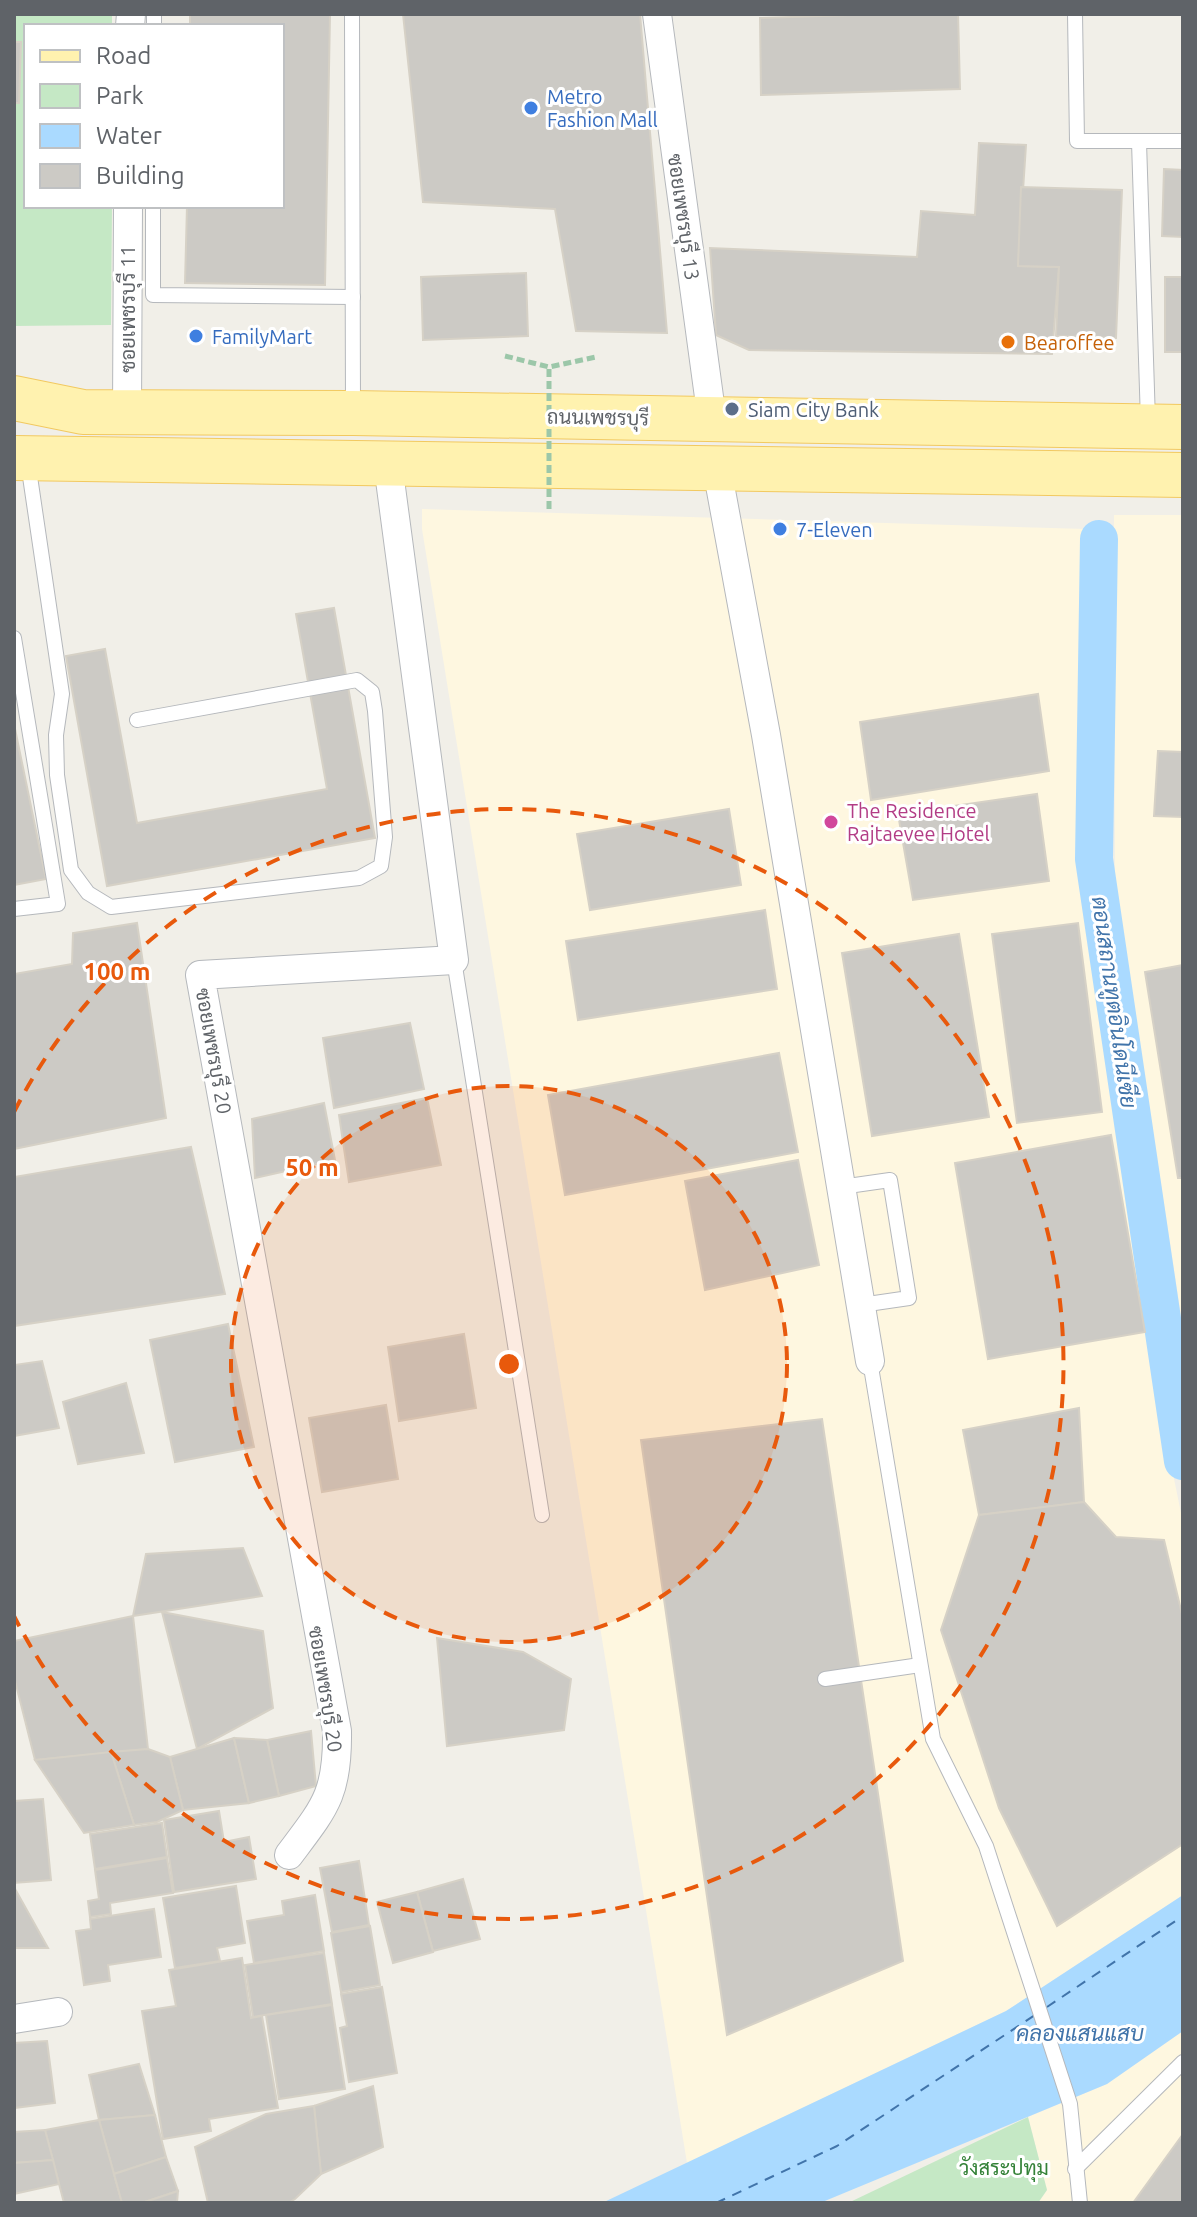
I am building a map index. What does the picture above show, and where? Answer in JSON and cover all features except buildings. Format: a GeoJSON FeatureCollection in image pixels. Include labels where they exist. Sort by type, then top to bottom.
{"type":"FeatureCollection","features":[{"type":"Feature","properties":{"kind":"main road","name":"ถนนเพชรบุรี"},"geometry":{"type":"LineString","coordinates":[[19,399],[83,412],[353,413],[1166,427]]}},
{"type":"Feature","properties":{"kind":"main road"},"geometry":{"type":"LineString","coordinates":[[19,399],[21,458],[1183,475]]}},
{"type":"Feature","properties":{"kind":"street","name":"ซอยเพชรบุรี 13"},"geometry":{"type":"LineString","coordinates":[[657,14],[712,419]]}},
{"type":"Feature","properties":{"kind":"street","name":"ซอยเพชรบุรี 11"},"geometry":{"type":"LineString","coordinates":[[127,413],[128,208]]}},
{"type":"Feature","properties":{"kind":"street"},"geometry":{"type":"LineString","coordinates":[[388,465],[454,960]]}},
{"type":"Feature","properties":{"kind":"street"},"geometry":{"type":"LineString","coordinates":[[717,469],[766,735],[870,1361]]}},
{"type":"Feature","properties":{"kind":"street","name":"ซอยเพชรบุรี 20"},"geometry":{"type":"LineString","coordinates":[[289,1855],[328,1804],[337,1763],[337,1731],[200,975],[454,960]]}},
{"type":"Feature","properties":{"kind":"street"},"geometry":{"type":"LineString","coordinates":[[14,2019],[58,2012]]}},
{"type":"Feature","properties":{"kind":"lane"},"geometry":{"type":"LineString","coordinates":[[352,14],[353,413]]}},
{"type":"Feature","properties":{"kind":"lane"},"geometry":{"type":"LineString","coordinates":[[1075,14],[1077,141],[1183,141]]}},
{"type":"Feature","properties":{"kind":"lane"},"geometry":{"type":"LineString","coordinates":[[1139,142],[1166,427]]}},
{"type":"Feature","properties":{"kind":"lane"},"geometry":{"type":"LineString","coordinates":[[153,208],[153,295],[353,297]]}},
{"type":"Feature","properties":{"kind":"lane"},"geometry":{"type":"LineString","coordinates":[[21,458],[62,694],[56,735],[57,775],[71,870],[88,893],[111,907],[359,878],[381,866],[385,837],[375,711],[372,692],[357,680],[137,720]]}},
{"type":"Feature","properties":{"kind":"lane"},"geometry":{"type":"LineString","coordinates":[[14,638],[58,904],[14,909]]}},
{"type":"Feature","properties":{"kind":"lane"},"geometry":{"type":"LineString","coordinates":[[454,960],[542,1515]]}},
{"type":"Feature","properties":{"kind":"lane"},"geometry":{"type":"LineString","coordinates":[[841,1187],[890,1180],[909,1298],[861,1305]]}},
{"type":"Feature","properties":{"kind":"lane"},"geometry":{"type":"LineString","coordinates":[[870,1361],[933,1739],[986,1846],[1070,2104],[1080,2203]]}},
{"type":"Feature","properties":{"kind":"lane"},"geometry":{"type":"LineString","coordinates":[[825,1679],[920,1665]]}},
{"type":"Feature","properties":{"kind":"lane"},"geometry":{"type":"LineString","coordinates":[[1075,2169],[1183,2062]]}},
{"type":"Feature","properties":{"kind":"path"},"geometry":{"type":"LineString","coordinates":[[505,356],[549,367],[596,357]]}},
{"type":"Feature","properties":{"kind":"path"},"geometry":{"type":"LineString","coordinates":[[549,367],[549,509]]}},
{"type":"Feature","properties":{"kind":"shaded area"},"geometry":{"type":"Polygon","coordinates":[[[422,509],[1086,529],[1081,884],[1155,1385],[1183,1523],[1183,1895],[1006,2011],[687,2163],[422,529],[422,509]]]}},
{"type":"Feature","properties":{"kind":"shaded area"},"geometry":{"type":"Polygon","coordinates":[[[1114,515],[1183,515],[1183,1329],[1115,883],[1114,515]]]}},
{"type":"Feature","properties":{"kind":"shaded area"},"geometry":{"type":"Polygon","coordinates":[[[1183,2031],[1183,2203],[1038,2203],[1047,2190],[1028,2117],[1107,2084],[1183,2031]]]}},
{"type":"Feature","properties":{"kind":"green space"},"geometry":{"type":"Polygon","coordinates":[[[14,14],[112,14],[112,24],[24,24],[24,208],[112,208],[111,325],[14,326],[14,14]]]}},
{"type":"Feature","properties":{"kind":"green space","name":"วังสระปทุม"},"geometry":{"type":"Polygon","coordinates":[[[1028,2117],[1047,2190],[1038,2203],[848,2203],[1028,2117]]]}},
{"type":"Feature","properties":{"kind":"water","name":"คลองแสนแสบ"},"geometry":{"type":"Polygon","coordinates":[[[1183,1895],[1183,2031],[1107,2084],[820,2203],[602,2203],[1006,2011],[1183,1895]]]}},
{"type":"Feature","properties":{"kind":"waterway","name":"ตอนสถานทูตอินโดนีเซีย"},"geometry":{"type":"LineString","coordinates":[[1099,539],[1094,859],[1183,1461]]}},
{"type":"Feature","properties":{"kind":"ferry route"},"geometry":{"type":"LineString","coordinates":[[1047,2007],[1183,1916]]}},
{"type":"Feature","properties":{"kind":"ferry route"},"geometry":{"type":"LineString","coordinates":[[716,2203],[837,2146],[1035,2015]]}},
{"type":"Feature","properties":{"kind":"place","name":"Metro Fashion Mall"},"geometry":{"type":"Point","coordinates":[531,108]}},
{"type":"Feature","properties":{"kind":"place","name":"FamilyMart"},"geometry":{"type":"Point","coordinates":[196,336]}},
{"type":"Feature","properties":{"kind":"place","name":"Bearoffee"},"geometry":{"type":"Point","coordinates":[1008,342]}},
{"type":"Feature","properties":{"kind":"place","name":"Siam City Bank"},"geometry":{"type":"Point","coordinates":[732,409]}},
{"type":"Feature","properties":{"kind":"place","name":"7-Eleven"},"geometry":{"type":"Point","coordinates":[780,529]}},
{"type":"Feature","properties":{"kind":"place","name":"The Residence Rajtaevee Hotel"},"geometry":{"type":"Point","coordinates":[831,822]}}]}
